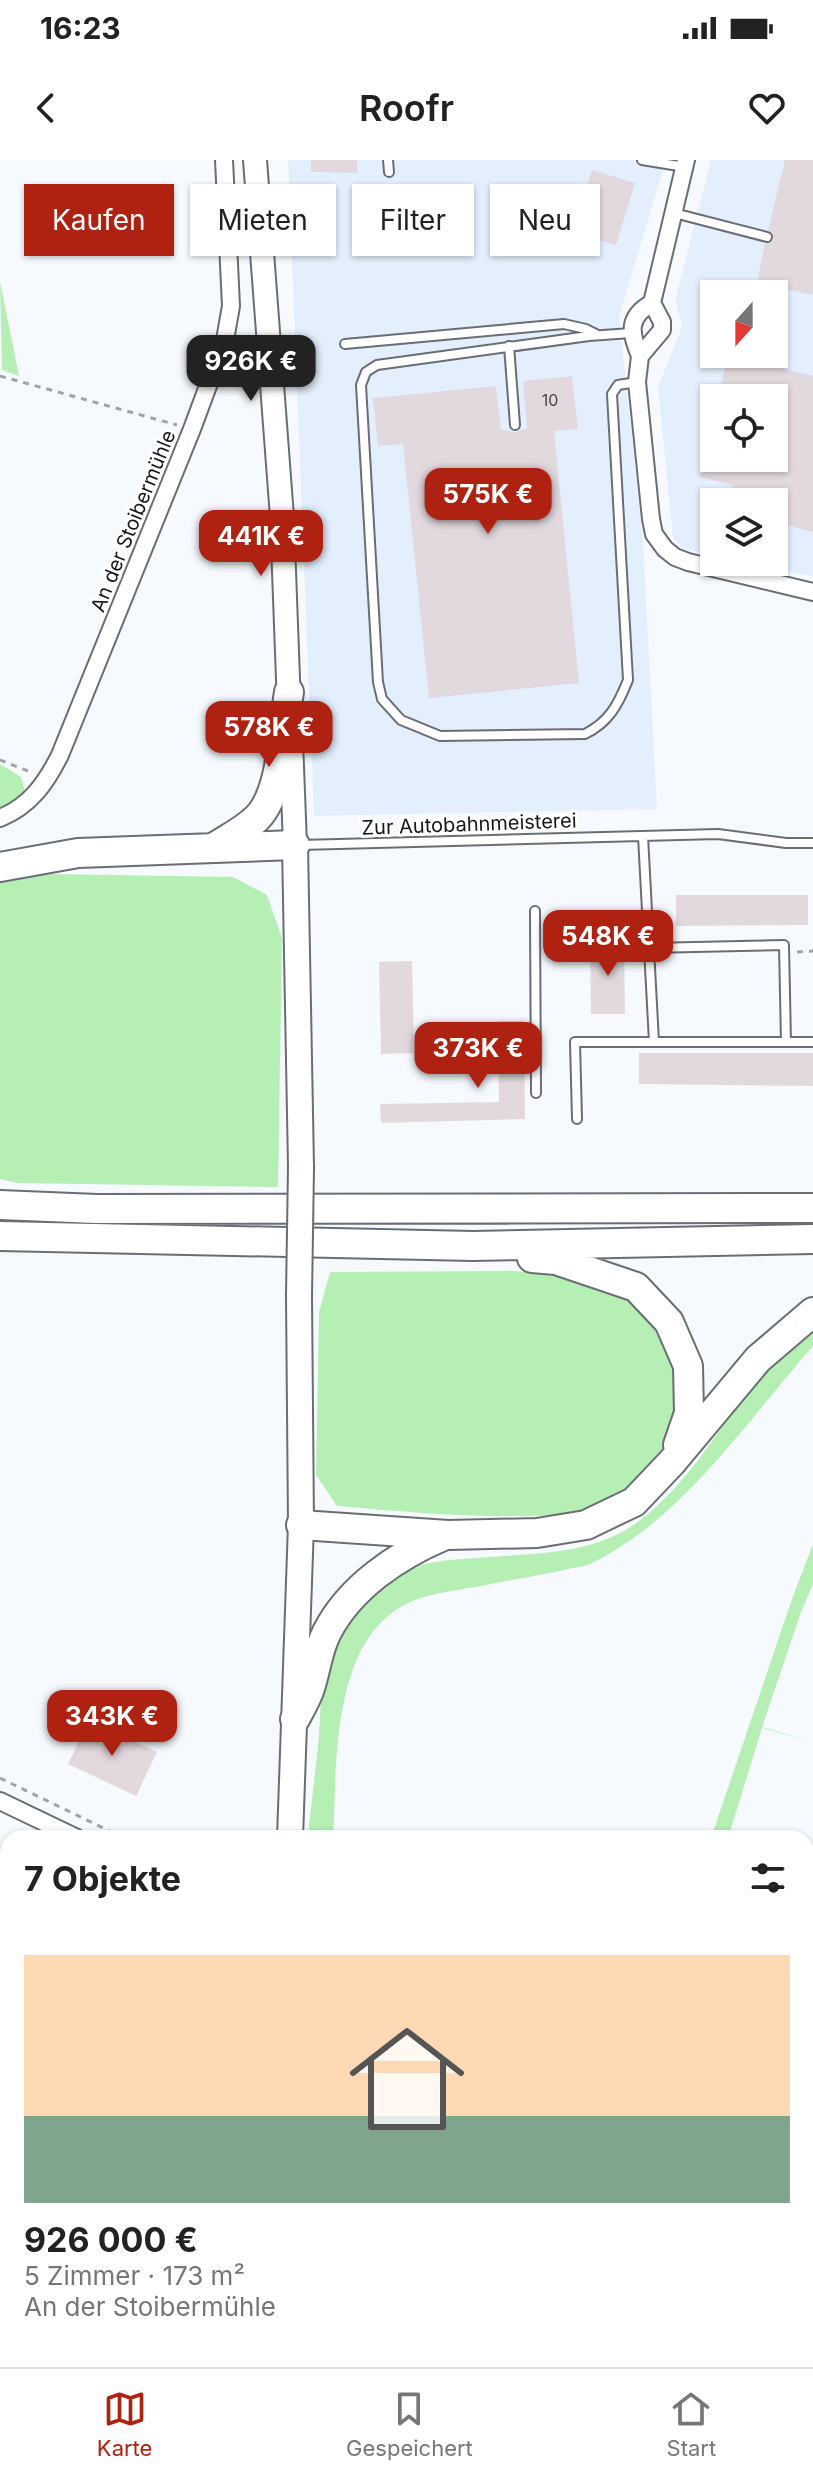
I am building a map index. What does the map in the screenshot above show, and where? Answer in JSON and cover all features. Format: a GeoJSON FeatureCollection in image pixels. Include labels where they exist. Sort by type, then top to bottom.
{"type":"FeatureCollection","features":[{"type":"Feature","properties":{"kind":"highway"},"geometry":{"type":"LineString","coordinates":[[215,847],[245,828],[266,807],[276,777],[289,692]]}},
{"type":"Feature","properties":{"kind":"highway"},"geometry":{"type":"LineString","coordinates":[[0,867],[78,853],[295,845]]}},
{"type":"Feature","properties":{"kind":"highway"},"geometry":{"type":"LineString","coordinates":[[0,1185],[62,1194],[97,1209]]}},
{"type":"Feature","properties":{"kind":"highway"},"geometry":{"type":"LineString","coordinates":[[0,1205],[97,1209],[813,1208]]}},
{"type":"Feature","properties":{"kind":"highway"},"geometry":{"type":"LineString","coordinates":[[0,1236],[473,1246],[813,1239]]}},
{"type":"Feature","properties":{"kind":"highway"},"geometry":{"type":"LineString","coordinates":[[473,1246],[502,1257],[556,1260],[636,1287],[669,1322],[688,1366],[689,1381],[689,1413],[672,1462]]}},
{"type":"Feature","properties":{"kind":"highway"},"geometry":{"type":"LineString","coordinates":[[301,1525],[448,1535],[537,1533],[586,1525],[634,1502],[672,1462],[758,1359],[813,1312]]}},
{"type":"Feature","properties":{"kind":"highway"},"geometry":{"type":"LineString","coordinates":[[295,1719],[310,1690],[326,1633],[359,1588],[412,1549],[448,1535]]}},
{"type":"Feature","properties":{"kind":"main road"},"geometry":{"type":"LineString","coordinates":[[255,160],[282,517],[295,845],[301,1167],[301,1525],[290,1830]]}},
{"type":"Feature","properties":{"kind":"street","name":"An der Stoibermühle"},"geometry":{"type":"LineString","coordinates":[[0,818],[21,807],[47,778],[60,755],[192,429],[230,320],[224,160]]}},
{"type":"Feature","properties":{"kind":"street"},"geometry":{"type":"LineString","coordinates":[[686,164],[652,303],[635,316],[631,333],[640,356],[637,382],[654,534],[665,549],[688,562],[813,592]]}},
{"type":"Feature","properties":{"kind":"street"},"geometry":{"type":"LineString","coordinates":[[640,356],[662,330],[662,322],[652,303]]}},
{"type":"Feature","properties":{"kind":"street"},"geometry":{"type":"LineString","coordinates":[[0,1801],[60,1830]]}},
{"type":"Feature","properties":{"kind":"lane"},"geometry":{"type":"LineString","coordinates":[[388,160],[389,172]]}},
{"type":"Feature","properties":{"kind":"lane"},"geometry":{"type":"LineString","coordinates":[[642,160],[686,164]]}},
{"type":"Feature","properties":{"kind":"lane"},"geometry":{"type":"LineString","coordinates":[[674,213],[767,237]]}},
{"type":"Feature","properties":{"kind":"lane"},"geometry":{"type":"LineString","coordinates":[[345,344],[564,324],[598,335]]}},
{"type":"Feature","properties":{"kind":"lane"},"geometry":{"type":"LineString","coordinates":[[631,333],[377,365],[366,372],[361,385],[378,682],[382,699],[401,720],[440,736],[585,734],[601,726],[618,705],[628,680],[612,394],[618,385],[637,382]]}},
{"type":"Feature","properties":{"kind":"lane"},"geometry":{"type":"LineString","coordinates":[[509,346],[515,425]]}},
{"type":"Feature","properties":{"kind":"lane","name":"Zur Autobahnmeisterei"},"geometry":{"type":"LineString","coordinates":[[295,845],[718,834],[786,843],[813,843]]}},
{"type":"Feature","properties":{"kind":"lane"},"geometry":{"type":"LineString","coordinates":[[643,836],[654,1042]]}},
{"type":"Feature","properties":{"kind":"lane"},"geometry":{"type":"LineString","coordinates":[[535,911],[536,1093]]}},
{"type":"Feature","properties":{"kind":"lane"},"geometry":{"type":"LineString","coordinates":[[649,948],[784,945],[786,1042]]}},
{"type":"Feature","properties":{"kind":"lane"},"geometry":{"type":"LineString","coordinates":[[577,1119],[575,1042],[813,1042]]}},
{"type":"Feature","properties":{"kind":"path"},"geometry":{"type":"LineString","coordinates":[[0,376],[192,429]]}},
{"type":"Feature","properties":{"kind":"path"},"geometry":{"type":"LineString","coordinates":[[0,760],[47,778]]}},
{"type":"Feature","properties":{"kind":"path"},"geometry":{"type":"LineString","coordinates":[[785,952],[813,951]]}},
{"type":"Feature","properties":{"kind":"path"},"geometry":{"type":"LineString","coordinates":[[0,1778],[107,1830]]}},
{"type":"Feature","properties":{"kind":"shaded area"},"geometry":{"type":"Polygon","coordinates":[[[288,160],[666,160],[619,317],[643,543],[657,809],[314,816],[292,256],[336,256],[336,184],[289,184],[288,160]]]}},
{"type":"Feature","properties":{"kind":"shaded area"},"geometry":{"type":"Polygon","coordinates":[[[711,160],[813,160],[813,577],[788,571],[788,488],[700,488],[700,552],[684,549],[673,538],[658,387],[682,327],[675,300],[711,160]]]}},
{"type":"Feature","properties":{"kind":"green space"},"geometry":{"type":"Polygon","coordinates":[[[0,282],[19,376],[2,370],[0,282]]]}},
{"type":"Feature","properties":{"kind":"green space"},"geometry":{"type":"Polygon","coordinates":[[[0,764],[21,777],[25,792],[14,803],[0,807],[0,764]]]}},
{"type":"Feature","properties":{"kind":"green space"},"geometry":{"type":"Polygon","coordinates":[[[50,874],[233,877],[267,895],[282,938],[278,1187],[18,1183],[0,1179],[0,882],[50,874]]]}},
{"type":"Feature","properties":{"kind":"green space"},"geometry":{"type":"Polygon","coordinates":[[[517,1271],[568,1278],[605,1288],[636,1308],[652,1326],[664,1346],[676,1391],[670,1437],[654,1465],[618,1494],[591,1507],[555,1515],[464,1515],[337,1506],[316,1475],[319,1312],[330,1272],[517,1271]]]}},
{"type":"Feature","properties":{"kind":"green space"},"geometry":{"type":"Polygon","coordinates":[[[813,1332],[813,1346],[713,1465],[686,1493],[627,1543],[587,1565],[418,1599],[399,1608],[377,1627],[361,1652],[349,1681],[342,1712],[333,1830],[309,1830],[327,1662],[341,1632],[375,1592],[396,1575],[419,1565],[571,1549],[603,1541],[632,1526],[681,1481],[741,1401],[786,1352],[813,1332]]]}},
{"type":"Feature","properties":{"kind":"green space"},"geometry":{"type":"Polygon","coordinates":[[[813,1544],[813,1584],[762,1727],[813,1742],[762,1728],[730,1830],[714,1830],[813,1544]]]}},
{"type":"Feature","properties":{"kind":"building"},"geometry":{"type":"Polygon","coordinates":[[[311,160],[357,160],[357,173],[311,172],[311,160]]]}},
{"type":"Feature","properties":{"kind":"building"},"geometry":{"type":"Polygon","coordinates":[[[785,160],[813,160],[813,295],[788,289],[788,280],[757,280],[765,244],[774,238],[768,230],[785,160]]]}},
{"type":"Feature","properties":{"kind":"building"},"geometry":{"type":"Polygon","coordinates":[[[592,170],[635,183],[616,245],[600,240],[600,184],[588,184],[592,170]]]}},
{"type":"Feature","properties":{"kind":"building"},"geometry":{"type":"Polygon","coordinates":[[[725,368],[781,368],[813,376],[813,532],[788,526],[788,488],[732,488],[733,485],[699,477],[700,472],[788,472],[788,384],[721,384],[725,368]]]}},
{"type":"Feature","properties":{"kind":"building"},"geometry":{"type":"Polygon","coordinates":[[[572,376],[578,429],[554,431],[579,683],[429,698],[403,444],[378,446],[373,398],[496,386],[501,430],[516,432],[527,428],[523,381],[572,376]]]}},
{"type":"Feature","properties":{"kind":"building"},"geometry":{"type":"Polygon","coordinates":[[[676,895],[808,895],[808,925],[676,926],[676,895]]]}},
{"type":"Feature","properties":{"kind":"building"},"geometry":{"type":"Polygon","coordinates":[[[590,943],[624,943],[625,1014],[591,1014],[590,943]]]}},
{"type":"Feature","properties":{"kind":"building"},"geometry":{"type":"Polygon","coordinates":[[[412,961],[414,1053],[381,1054],[379,962],[412,961]]]}},
{"type":"Feature","properties":{"kind":"building"},"geometry":{"type":"Polygon","coordinates":[[[498,1021],[524,1021],[525,1119],[381,1123],[380,1104],[499,1102],[498,1021]]]}},
{"type":"Feature","properties":{"kind":"building"},"geometry":{"type":"Polygon","coordinates":[[[639,1053],[813,1053],[813,1086],[639,1084],[639,1053]]]}},
{"type":"Feature","properties":{"kind":"building"},"geometry":{"type":"Polygon","coordinates":[[[89,1720],[157,1752],[136,1796],[68,1764],[89,1720]]]}}]}
